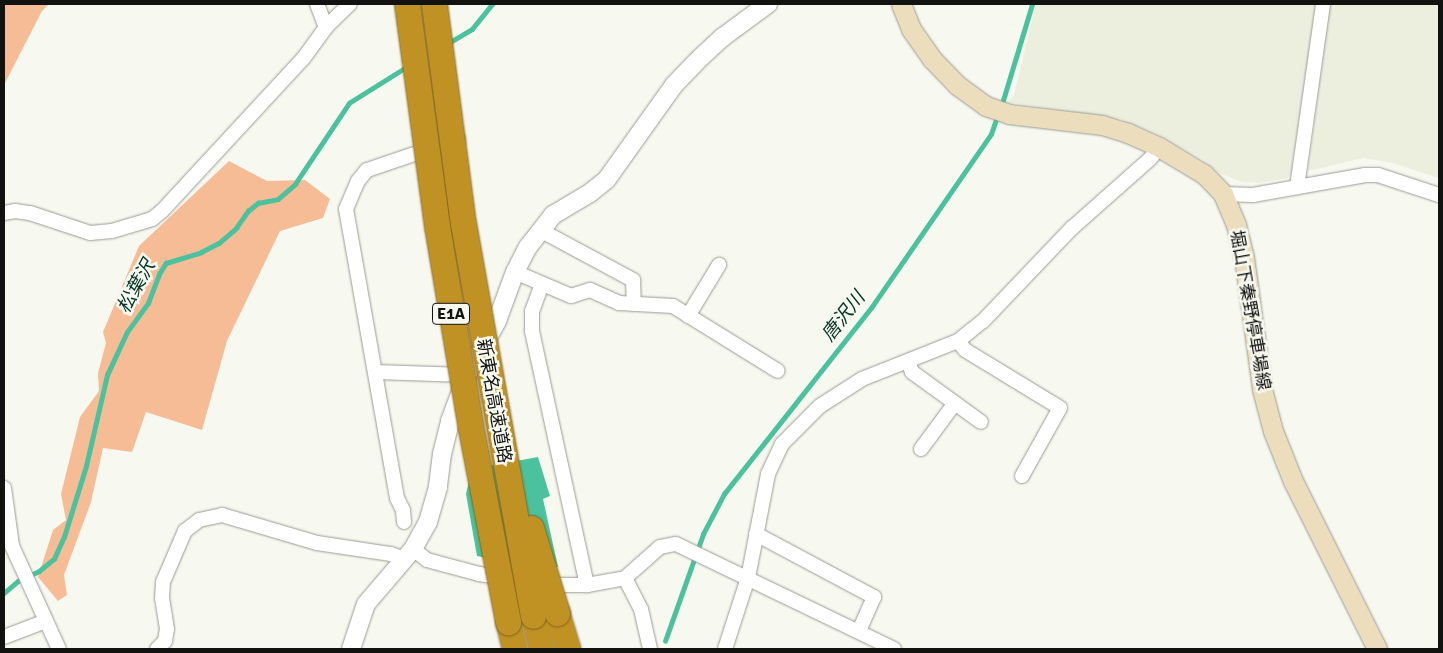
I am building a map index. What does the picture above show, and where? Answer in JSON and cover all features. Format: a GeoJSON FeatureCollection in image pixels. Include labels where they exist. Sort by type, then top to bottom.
{"type":"FeatureCollection","features":[{"type":"Feature","properties":{"kind":"highway","name":"新東名高速道路"},"geometry":{"type":"LineString","coordinates":[[407,4],[437,226],[470,424],[513,649]]}},
{"type":"Feature","properties":{"kind":"highway","name":"新東名高速道路"},"geometry":{"type":"LineString","coordinates":[[434,4],[463,222],[496,410],[545,615],[541,649]]}},
{"type":"Feature","properties":{"kind":"highway"},"geometry":{"type":"LineString","coordinates":[[545,615],[568,649]]}},
{"type":"Feature","properties":{"kind":"main road","name":"堀山下秦野停車場線"},"geometry":{"type":"LineString","coordinates":[[901,4],[911,29],[932,59],[956,85],[986,106],[1010,114],[1102,125],[1128,133],[1159,147],[1204,174],[1223,194],[1236,225],[1244,257],[1262,389],[1273,431],[1293,481],[1377,649]]}},
{"type":"Feature","properties":{"kind":"street"},"geometry":{"type":"LineString","coordinates":[[317,4],[326,27]]}},
{"type":"Feature","properties":{"kind":"street"},"geometry":{"type":"LineString","coordinates":[[4,214],[15,211],[30,213],[90,233],[112,231],[152,219],[162,212],[303,59],[326,27],[350,4]]}},
{"type":"Feature","properties":{"kind":"street"},"geometry":{"type":"LineString","coordinates":[[352,649],[366,604],[409,554],[428,522],[438,486],[442,454],[450,421],[467,375],[497,321],[515,272],[528,247],[553,215],[590,193],[607,179],[674,85],[723,36],[768,4]]}},
{"type":"Feature","properties":{"kind":"street"},"geometry":{"type":"LineString","coordinates":[[1297,187],[1323,4]]}},
{"type":"Feature","properties":{"kind":"street"},"geometry":{"type":"LineString","coordinates":[[404,522],[403,510],[397,498],[346,209],[358,181],[367,170],[459,139]]}},
{"type":"Feature","properties":{"kind":"street"},"geometry":{"type":"LineString","coordinates":[[724,649],[748,578],[768,474],[782,444],[820,406],[862,380],[958,341],[983,321],[1072,228],[1150,159],[1159,147]]}},
{"type":"Feature","properties":{"kind":"street"},"geometry":{"type":"LineString","coordinates":[[1223,194],[1253,195],[1372,175],[1439,195]]}},
{"type":"Feature","properties":{"kind":"street"},"geometry":{"type":"LineString","coordinates":[[540,230],[632,280],[634,304]]}},
{"type":"Feature","properties":{"kind":"street"},"geometry":{"type":"LineString","coordinates":[[688,316],[719,265]]}},
{"type":"Feature","properties":{"kind":"street"},"geometry":{"type":"LineString","coordinates":[[515,272],[571,296],[590,290],[619,303],[673,306],[778,371]]}},
{"type":"Feature","properties":{"kind":"street"},"geometry":{"type":"LineString","coordinates":[[542,284],[532,311],[532,330],[588,585]]}},
{"type":"Feature","properties":{"kind":"street"},"geometry":{"type":"LineString","coordinates":[[958,341],[965,350],[1060,408],[1022,476]]}},
{"type":"Feature","properties":{"kind":"street"},"geometry":{"type":"LineString","coordinates":[[908,362],[912,372],[981,422]]}},
{"type":"Feature","properties":{"kind":"street"},"geometry":{"type":"LineString","coordinates":[[375,372],[467,375]]}},
{"type":"Feature","properties":{"kind":"street"},"geometry":{"type":"LineString","coordinates":[[921,448],[955,403]]}},
{"type":"Feature","properties":{"kind":"street"},"geometry":{"type":"LineString","coordinates":[[4,488],[12,546],[59,649]]}},
{"type":"Feature","properties":{"kind":"street"},"geometry":{"type":"LineString","coordinates":[[157,649],[165,641],[167,629],[162,599],[163,582],[185,531],[199,520],[222,515],[317,542],[391,554],[409,554],[478,574],[554,585],[588,585],[625,578],[660,547],[676,544],[894,649]]}},
{"type":"Feature","properties":{"kind":"street"},"geometry":{"type":"LineString","coordinates":[[756,534],[874,597],[859,631]]}},
{"type":"Feature","properties":{"kind":"street"},"geometry":{"type":"LineString","coordinates":[[625,578],[641,609],[650,649]]}},
{"type":"Feature","properties":{"kind":"street"},"geometry":{"type":"LineString","coordinates":[[4,637],[46,621]]}},
{"type":"Feature","properties":{"kind":"shaded area"},"geometry":{"type":"Polygon","coordinates":[[[4,4],[49,4],[42,11],[4,85],[4,4]]]}},
{"type":"Feature","properties":{"kind":"shaded area"},"geometry":{"type":"Polygon","coordinates":[[[1036,4],[1316,4],[1291,173],[1288,178],[1259,183],[1242,182],[1219,173],[1202,159],[1153,132],[1121,119],[1008,102],[1014,95],[1036,4]]]}},
{"type":"Feature","properties":{"kind":"shaded area"},"geometry":{"type":"Polygon","coordinates":[[[1330,4],[1439,4],[1439,178],[1393,163],[1363,158],[1308,171],[1330,4]]]}},
{"type":"Feature","properties":{"kind":"shaded area"},"geometry":{"type":"Polygon","coordinates":[[[229,161],[267,181],[305,180],[330,199],[323,218],[280,231],[227,341],[202,430],[146,412],[132,452],[103,448],[91,502],[64,575],[67,595],[58,601],[38,577],[53,530],[66,520],[61,494],[80,417],[99,391],[98,373],[106,343],[103,332],[139,246],[229,161]]]}},
{"type":"Feature","properties":{"kind":"shaded area"},"geometry":{"type":"Polygon","coordinates":[[[538,457],[550,496],[543,499],[558,567],[535,569],[477,556],[466,494],[472,469],[538,457]]]}},
{"type":"Feature","properties":{"kind":"waterway","name":"松葉沢"},"geometry":{"type":"LineString","coordinates":[[447,44],[472,29],[492,4]]}},
{"type":"Feature","properties":{"kind":"waterway","name":"唐沢川"},"geometry":{"type":"LineString","coordinates":[[1001,107],[1032,4]]}},
{"type":"Feature","properties":{"kind":"waterway","name":"松葉沢"},"geometry":{"type":"LineString","coordinates":[[4,593],[18,581],[39,571],[54,559],[64,537],[86,466],[107,375],[127,332],[148,303],[159,274],[166,263],[201,252],[219,243],[236,228],[248,211],[258,203],[278,199],[295,184],[349,103],[408,66]]}},
{"type":"Feature","properties":{"kind":"waterway","name":"唐沢川"},"geometry":{"type":"LineString","coordinates":[[665,641],[703,534],[724,494],[871,308],[991,134],[998,114]]}}]}
